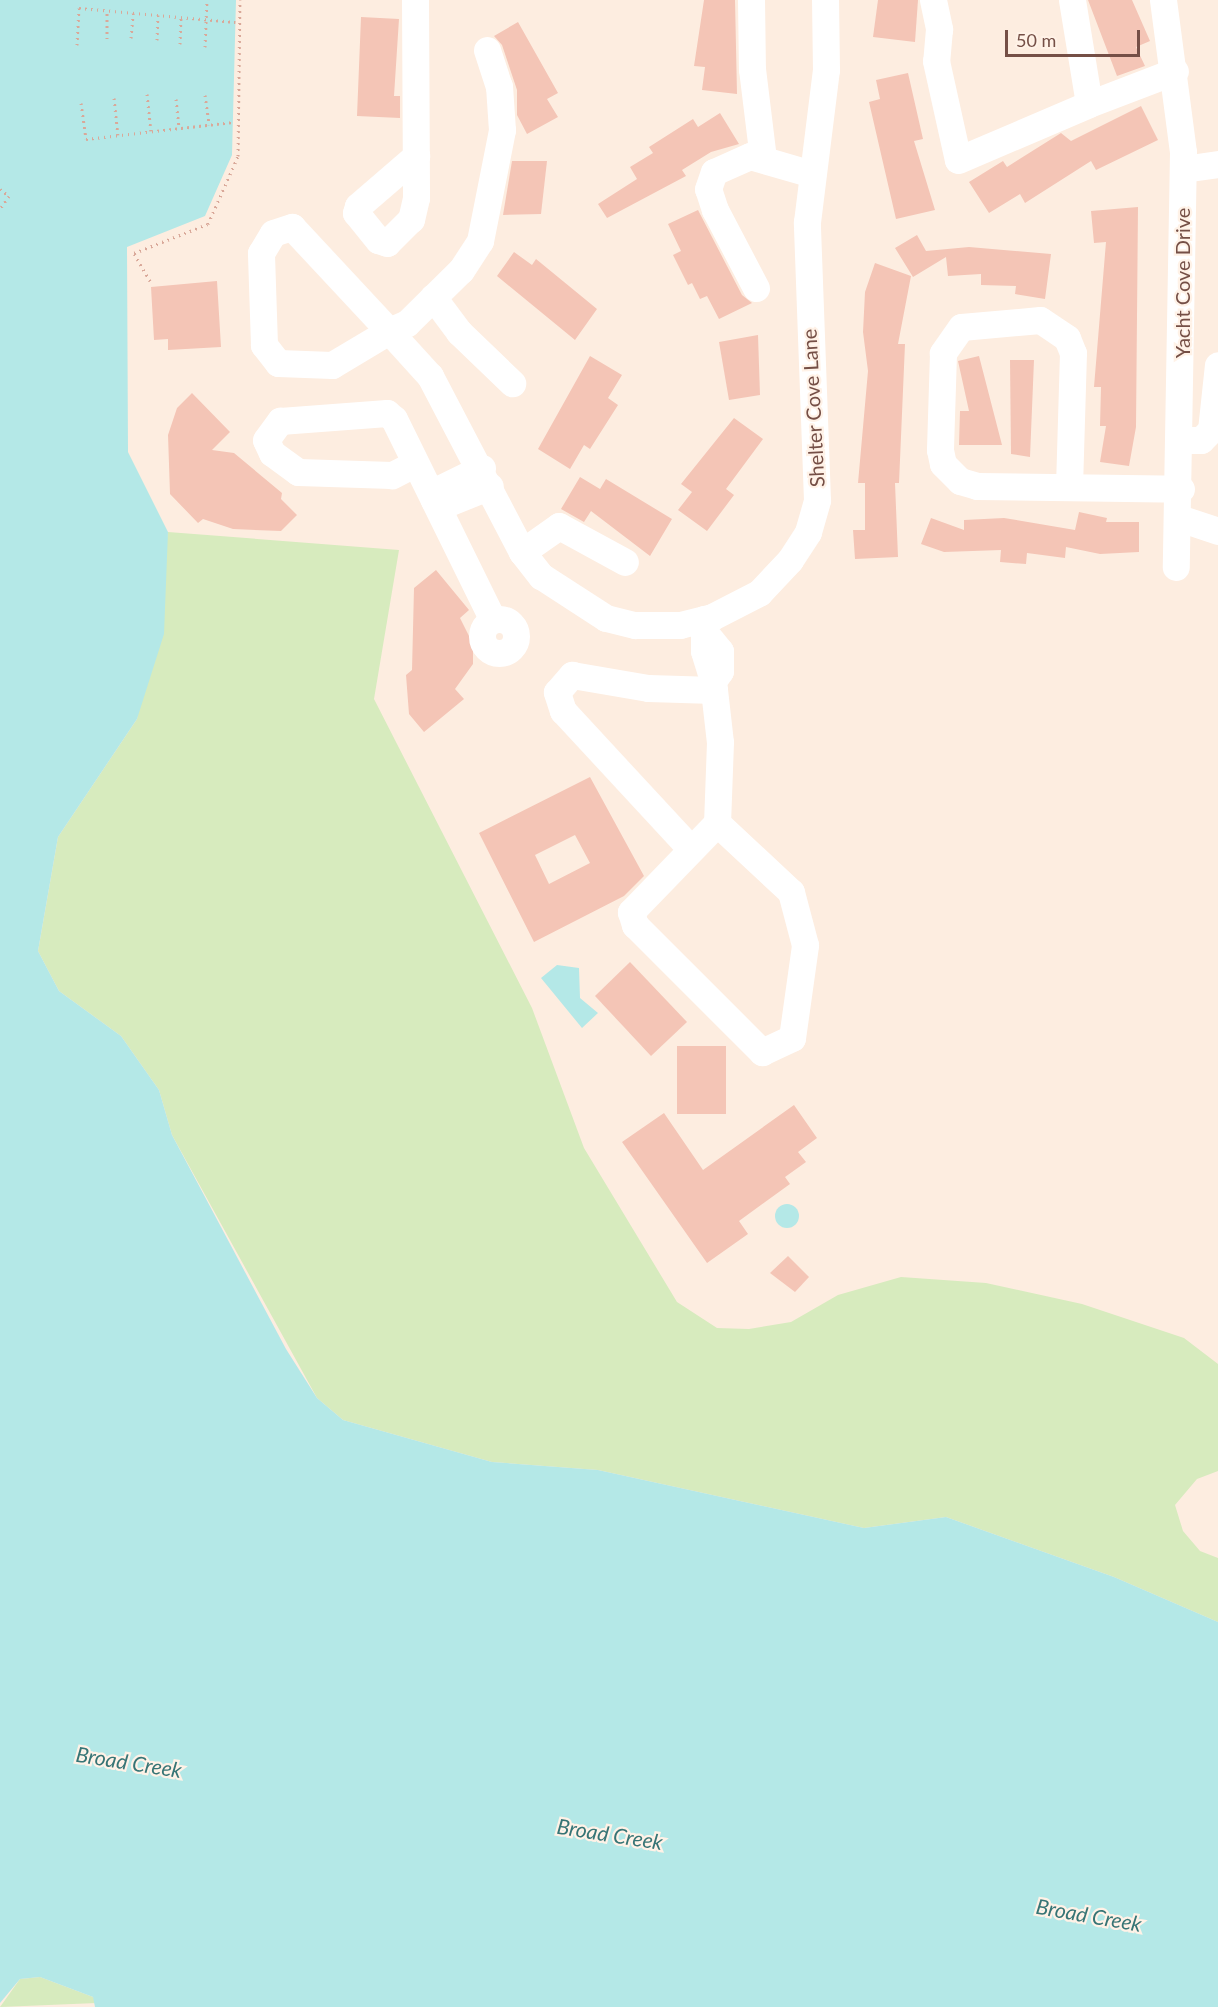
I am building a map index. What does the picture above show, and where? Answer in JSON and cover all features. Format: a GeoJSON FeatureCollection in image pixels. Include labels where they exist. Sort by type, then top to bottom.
{"type":"FeatureCollection","features":[{"type":"Feature","properties":{"kind":"street"},"geometry":{"type":"LineString","coordinates":[[415,0],[416,156]]}},
{"type":"Feature","properties":{"kind":"street"},"geometry":{"type":"LineString","coordinates":[[751,0],[763,159]]}},
{"type":"Feature","properties":{"kind":"street","name":"Shelter Cove Lane"},"geometry":{"type":"LineString","coordinates":[[389,331],[332,365],[278,363],[264,345],[261,253],[273,233],[292,227],[389,331],[430,376],[486,477],[522,552],[554,588],[606,618],[651,626],[706,627],[759,593],[790,560],[813,515],[818,478],[807,232],[826,70],[825,0]]}},
{"type":"Feature","properties":{"kind":"street"},"geometry":{"type":"LineString","coordinates":[[1072,0],[1089,104]]}},
{"type":"Feature","properties":{"kind":"street","name":"Yacht Cove Drive"},"geometry":{"type":"LineString","coordinates":[[1163,0],[1174,71],[1183,169],[1181,489],[1176,567]]}},
{"type":"Feature","properties":{"kind":"street"},"geometry":{"type":"LineString","coordinates":[[938,10],[949,38],[950,53],[942,78],[958,160],[1089,104],[1174,71]]}},
{"type":"Feature","properties":{"kind":"street"},"geometry":{"type":"LineString","coordinates":[[389,331],[433,297],[480,241],[494,191],[502,130],[499,86],[487,50]]}},
{"type":"Feature","properties":{"kind":"street"},"geometry":{"type":"LineString","coordinates":[[756,288],[708,189],[714,172],[736,158],[763,159],[812,174]]}},
{"type":"Feature","properties":{"kind":"street"},"geometry":{"type":"LineString","coordinates":[[1183,169],[1218,164]]}},
{"type":"Feature","properties":{"kind":"street"},"geometry":{"type":"LineString","coordinates":[[433,297],[459,332],[512,383]]}},
{"type":"Feature","properties":{"kind":"street"},"geometry":{"type":"LineString","coordinates":[[1069,488],[1073,353],[1068,338],[1040,320],[962,327],[942,353],[943,464],[960,481],[976,486],[1069,488],[1181,489]]}},
{"type":"Feature","properties":{"kind":"street"},"geometry":{"type":"LineString","coordinates":[[1181,440],[1201,440],[1211,430],[1218,365]]}},
{"type":"Feature","properties":{"kind":"street"},"geometry":{"type":"LineString","coordinates":[[414,464],[392,475],[298,472],[272,453],[266,440],[280,421],[387,413],[434,500],[493,620]]}},
{"type":"Feature","properties":{"kind":"street"},"geometry":{"type":"LineString","coordinates":[[434,500],[448,503],[486,477]]}},
{"type":"Feature","properties":{"kind":"street"},"geometry":{"type":"LineString","coordinates":[[1179,518],[1218,531]]}},
{"type":"Feature","properties":{"kind":"street"},"geometry":{"type":"LineString","coordinates":[[522,552],[559,526],[625,562]]}},
{"type":"Feature","properties":{"kind":"street"},"geometry":{"type":"LineString","coordinates":[[706,627],[704,651],[714,685],[720,742],[717,823],[634,904],[635,925],[750,1046],[762,1053],[779,1048],[792,1038],[804,957],[798,914],[791,892],[717,823]]}},
{"type":"Feature","properties":{"kind":"street"},"geometry":{"type":"LineString","coordinates":[[690,848],[563,711],[556,692],[572,675],[648,688],[714,685]]}},
{"type":"Feature","properties":{"kind":"path"},"geometry":{"type":"LineString","coordinates":[[206,47],[207,0]]}},
{"type":"Feature","properties":{"kind":"path"},"geometry":{"type":"LineString","coordinates":[[150,281],[134,253],[208,224],[238,156],[240,0]]}},
{"type":"Feature","properties":{"kind":"path"},"geometry":{"type":"LineString","coordinates":[[77,45],[79,8],[236,22]]}},
{"type":"Feature","properties":{"kind":"path"},"geometry":{"type":"LineString","coordinates":[[107,10],[107,39]]}},
{"type":"Feature","properties":{"kind":"path"},"geometry":{"type":"LineString","coordinates":[[131,38],[133,13]]}},
{"type":"Feature","properties":{"kind":"path"},"geometry":{"type":"LineString","coordinates":[[156,40],[158,15]]}},
{"type":"Feature","properties":{"kind":"path"},"geometry":{"type":"LineString","coordinates":[[180,44],[181,17]]}},
{"type":"Feature","properties":{"kind":"path"},"geometry":{"type":"LineString","coordinates":[[147,94],[151,131]]}},
{"type":"Feature","properties":{"kind":"path"},"geometry":{"type":"LineString","coordinates":[[205,95],[209,125]]}},
{"type":"Feature","properties":{"kind":"path"},"geometry":{"type":"LineString","coordinates":[[114,98],[118,135]]}},
{"type":"Feature","properties":{"kind":"path"},"geometry":{"type":"LineString","coordinates":[[176,99],[178,128]]}},
{"type":"Feature","properties":{"kind":"path"},"geometry":{"type":"LineString","coordinates":[[81,104],[86,139],[233,122]]}},
{"type":"Feature","properties":{"kind":"path"},"geometry":{"type":"LineString","coordinates":[[0,189],[9,196],[0,209]]}},
{"type":"Feature","properties":{"kind":"green space"},"geometry":{"type":"Polygon","coordinates":[[[168,532],[399,550],[374,699],[532,1008],[584,1148],[677,1302],[717,1328],[749,1329],[791,1322],[838,1295],[901,1277],[986,1283],[1082,1304],[1184,1338],[1218,1364],[1218,1471],[1197,1479],[1175,1505],[1183,1531],[1200,1551],[1218,1558],[1218,1622],[1114,1577],[946,1517],[864,1528],[598,1470],[492,1462],[343,1420],[317,1398],[172,1135],[159,1090],[121,1036],[59,991],[38,951],[58,837],[137,719],[168,532]]]}},
{"type":"Feature","properties":{"kind":"green space"},"geometry":{"type":"Polygon","coordinates":[[[40,1977],[93,1997],[97,2003],[0,2007],[20,1979],[40,1977]]]}},
{"type":"Feature","properties":{"kind":"water","name":"Broad Creek"},"geometry":{"type":"Polygon","coordinates":[[[0,0],[236,0],[232,155],[205,216],[127,247],[128,452],[168,532],[164,634],[137,719],[58,837],[38,951],[59,991],[121,1036],[159,1090],[172,1135],[286,1349],[317,1398],[343,1420],[492,1462],[598,1470],[864,1528],[946,1517],[1114,1577],[1218,1622],[1218,2007],[95,2007],[93,1997],[40,1977],[20,1979],[0,2003],[0,0]]]}},
{"type":"Feature","properties":{"kind":"water"},"geometry":{"type":"Polygon","coordinates":[[[557,965],[579,968],[580,998],[598,1013],[582,1028],[541,978],[557,965]]]}},
{"type":"Feature","properties":{"kind":"water"},"geometry":{"type":"Polygon","coordinates":[[[787,1204],[796,1207],[799,1216],[796,1225],[787,1228],[778,1225],[775,1216],[778,1207],[787,1204]]]}},
{"type":"Feature","properties":{"kind":"building"},"geometry":{"type":"Polygon","coordinates":[[[704,0],[735,0],[737,94],[702,90],[705,67],[694,66],[704,0]]]}},
{"type":"Feature","properties":{"kind":"building"},"geometry":{"type":"Polygon","coordinates":[[[878,0],[918,0],[915,42],[873,37],[878,0]]]}},
{"type":"Feature","properties":{"kind":"building"},"geometry":{"type":"Polygon","coordinates":[[[1088,0],[1132,0],[1150,41],[1136,47],[1145,66],[1117,76],[1088,0]]]}},
{"type":"Feature","properties":{"kind":"building"},"geometry":{"type":"Polygon","coordinates":[[[361,17],[399,19],[394,96],[400,96],[400,118],[357,116],[361,17]]]}},
{"type":"Feature","properties":{"kind":"building"},"geometry":{"type":"Polygon","coordinates":[[[518,22],[558,93],[547,99],[558,117],[527,134],[517,115],[517,90],[502,45],[494,36],[518,22]]]}},
{"type":"Feature","properties":{"kind":"building"},"geometry":{"type":"Polygon","coordinates":[[[908,73],[923,139],[914,141],[935,210],[896,219],[869,102],[880,99],[876,80],[908,73]]]}},
{"type":"Feature","properties":{"kind":"building"},"geometry":{"type":"Polygon","coordinates":[[[1141,106],[1158,140],[1096,170],[1091,161],[1025,203],[1020,194],[989,213],[969,182],[1003,161],[1007,167],[1061,133],[1071,141],[1141,106]]]}},
{"type":"Feature","properties":{"kind":"building"},"geometry":{"type":"Polygon","coordinates":[[[720,113],[739,144],[711,152],[682,170],[686,176],[607,218],[598,204],[637,179],[630,167],[653,153],[649,147],[693,119],[698,127],[720,113]]]}},
{"type":"Feature","properties":{"kind":"building"},"geometry":{"type":"Polygon","coordinates":[[[512,161],[547,161],[541,214],[503,215],[512,161]]]}},
{"type":"Feature","properties":{"kind":"building"},"geometry":{"type":"Polygon","coordinates":[[[1138,207],[1136,427],[1129,466],[1100,462],[1106,426],[1100,426],[1101,387],[1094,387],[1106,242],[1094,243],[1091,211],[1138,207]]]}},
{"type":"Feature","properties":{"kind":"building"},"geometry":{"type":"Polygon","coordinates":[[[698,210],[742,295],[752,303],[719,319],[707,296],[700,299],[692,283],[688,285],[673,255],[681,251],[668,224],[698,210]]]}},
{"type":"Feature","properties":{"kind":"building"},"geometry":{"type":"Polygon","coordinates":[[[917,235],[926,251],[969,247],[1051,254],[1045,299],[1015,294],[1016,286],[981,285],[981,274],[948,276],[946,257],[913,277],[895,248],[917,235]]]}},
{"type":"Feature","properties":{"kind":"building"},"geometry":{"type":"Polygon","coordinates":[[[514,252],[532,265],[536,259],[597,309],[575,340],[497,276],[514,252]]]}},
{"type":"Feature","properties":{"kind":"building"},"geometry":{"type":"Polygon","coordinates":[[[875,263],[911,276],[898,344],[905,344],[899,483],[895,483],[898,557],[855,559],[853,530],[865,530],[865,483],[858,483],[868,371],[863,332],[865,292],[875,263]]]}},
{"type":"Feature","properties":{"kind":"building"},"geometry":{"type":"Polygon","coordinates":[[[217,281],[221,347],[168,350],[168,339],[154,340],[151,287],[217,281]]]}},
{"type":"Feature","properties":{"kind":"building"},"geometry":{"type":"Polygon","coordinates":[[[758,335],[760,395],[729,400],[719,342],[758,335]]]}},
{"type":"Feature","properties":{"kind":"building"},"geometry":{"type":"Polygon","coordinates":[[[590,356],[622,375],[608,398],[618,405],[590,449],[584,445],[570,469],[538,449],[590,356]]]}},
{"type":"Feature","properties":{"kind":"building"},"geometry":{"type":"Polygon","coordinates":[[[979,356],[1002,445],[959,445],[960,411],[969,411],[958,361],[979,356]]]}},
{"type":"Feature","properties":{"kind":"building"},"geometry":{"type":"Polygon","coordinates":[[[1010,360],[1034,360],[1030,457],[1011,454],[1010,360]]]}},
{"type":"Feature","properties":{"kind":"building"},"geometry":{"type":"Polygon","coordinates":[[[192,393],[230,432],[212,450],[234,453],[282,493],[281,499],[297,515],[281,531],[233,529],[203,519],[198,523],[170,494],[168,435],[177,408],[192,393]]]}},
{"type":"Feature","properties":{"kind":"building"},"geometry":{"type":"Polygon","coordinates":[[[734,418],[763,439],[726,489],[734,495],[707,531],[678,510],[692,492],[681,484],[734,418]]]}},
{"type":"Feature","properties":{"kind":"building"},"geometry":{"type":"Polygon","coordinates":[[[580,477],[600,489],[606,479],[672,519],[650,556],[591,511],[584,522],[561,509],[580,477]]]}},
{"type":"Feature","properties":{"kind":"building"},"geometry":{"type":"Polygon","coordinates":[[[1079,512],[1107,518],[1106,522],[1139,522],[1139,552],[1100,554],[1066,547],[1065,558],[1027,553],[1026,564],[1000,562],[1001,550],[944,552],[921,544],[931,518],[964,530],[964,520],[1004,518],[1075,530],[1079,512]]]}},
{"type":"Feature","properties":{"kind":"building"},"geometry":{"type":"Polygon","coordinates":[[[436,570],[469,610],[460,618],[473,644],[473,664],[455,689],[464,699],[424,732],[409,714],[406,675],[412,670],[414,588],[436,570]]]}},
{"type":"Feature","properties":{"kind":"building"},"geometry":{"type":"Polygon","coordinates":[[[590,777],[644,876],[624,896],[534,942],[479,833],[590,777]],[[575,835],[535,855],[549,884],[590,863],[575,835]]]}},
{"type":"Feature","properties":{"kind":"building"},"geometry":{"type":"Polygon","coordinates":[[[630,962],[687,1022],[651,1056],[595,996],[630,962]]]}},
{"type":"Feature","properties":{"kind":"building"},"geometry":{"type":"Polygon","coordinates":[[[677,1046],[726,1046],[726,1114],[677,1114],[677,1046]]]}},
{"type":"Feature","properties":{"kind":"building"},"geometry":{"type":"Polygon","coordinates":[[[794,1105],[817,1138],[798,1152],[806,1162],[785,1177],[790,1184],[739,1221],[748,1234],[707,1263],[622,1142],[664,1113],[703,1170],[794,1105]]]}},
{"type":"Feature","properties":{"kind":"building"},"geometry":{"type":"Polygon","coordinates":[[[788,1256],[809,1277],[795,1292],[770,1273],[788,1256]]]}}]}
